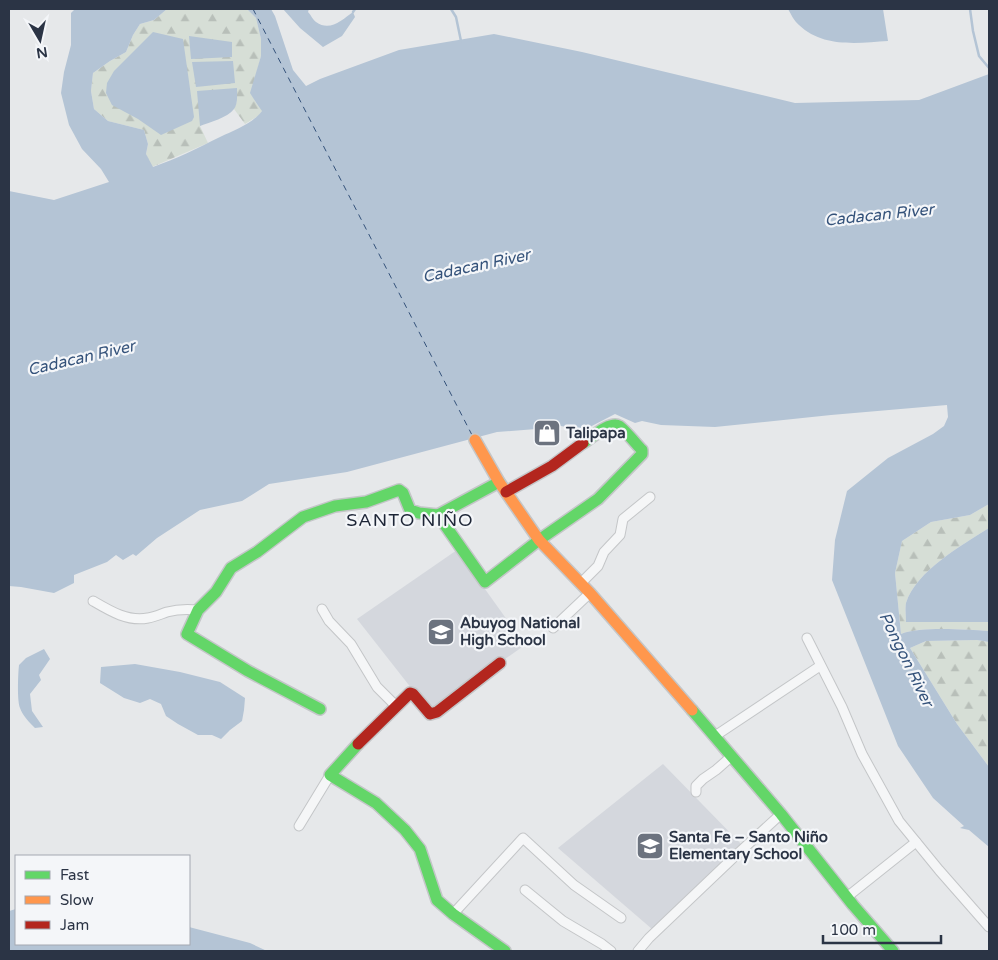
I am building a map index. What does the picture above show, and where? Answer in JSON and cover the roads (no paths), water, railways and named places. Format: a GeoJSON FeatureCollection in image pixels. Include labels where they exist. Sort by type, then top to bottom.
{"type":"FeatureCollection","features":[{"type":"Feature","properties":{"kind":"street"},"geometry":{"type":"LineString","coordinates":[[320,709],[248,671],[187,634],[198,610],[216,592],[231,568],[257,552],[303,517],[335,506],[366,502],[399,490],[403,493],[410,510],[438,515],[552,466],[605,428],[613,425],[619,426],[642,450],[642,454],[598,499],[539,540],[485,582],[438,515]]}},
{"type":"Feature","properties":{"kind":"street"},"geometry":{"type":"LineString","coordinates":[[475,440],[502,487],[539,540],[590,593],[715,736],[893,951]]}},
{"type":"Feature","properties":{"kind":"street"},"geometry":{"type":"LineString","coordinates":[[580,583],[598,566],[604,552],[620,535],[623,519],[650,497]]}},
{"type":"Feature","properties":{"kind":"street"},"geometry":{"type":"LineString","coordinates":[[554,628],[590,593]]}},
{"type":"Feature","properties":{"kind":"street"},"geometry":{"type":"LineString","coordinates":[[93,601],[120,616],[135,618],[148,618],[185,609],[198,610]]}},
{"type":"Feature","properties":{"kind":"street"},"geometry":{"type":"LineString","coordinates":[[322,608],[329,621],[351,644],[377,687],[396,706]]}},
{"type":"Feature","properties":{"kind":"street"},"geometry":{"type":"LineString","coordinates":[[807,638],[842,707],[862,754],[899,821],[989,928]]}},
{"type":"Feature","properties":{"kind":"street"},"geometry":{"type":"LineString","coordinates":[[299,826],[330,775],[352,750],[410,693],[430,714],[437,712],[500,663]]}},
{"type":"Feature","properties":{"kind":"street"},"geometry":{"type":"LineString","coordinates":[[715,736],[820,666]]}},
{"type":"Feature","properties":{"kind":"street"},"geometry":{"type":"LineString","coordinates":[[696,792],[696,786],[703,779],[732,756]]}},
{"type":"Feature","properties":{"kind":"street"},"geometry":{"type":"LineString","coordinates":[[330,775],[376,803],[405,830],[420,849],[437,900],[453,914],[505,951]]}},
{"type":"Feature","properties":{"kind":"street"},"geometry":{"type":"LineString","coordinates":[[638,951],[781,814]]}},
{"type":"Feature","properties":{"kind":"street"},"geometry":{"type":"LineString","coordinates":[[453,914],[523,838],[574,885],[621,918]]}},
{"type":"Feature","properties":{"kind":"street"},"geometry":{"type":"LineString","coordinates":[[847,897],[916,842]]}},
{"type":"Feature","properties":{"kind":"street"},"geometry":{"type":"LineString","coordinates":[[525,890],[563,921],[611,951]]}},
{"type":"Feature","properties":{"kind":"water"},"geometry":{"type":"Polygon","coordinates":[[[75,9],[167,9],[154,20],[140,24],[126,52],[93,73],[91,91],[94,109],[108,121],[144,130],[148,144],[146,154],[153,167],[243,126],[262,111],[250,93],[261,56],[261,39],[256,18],[247,9],[271,9],[293,70],[306,86],[399,50],[494,34],[582,52],[795,103],[919,100],[989,74],[989,504],[970,515],[931,522],[902,541],[895,573],[901,634],[932,629],[989,631],[989,642],[977,640],[926,641],[910,648],[957,724],[989,767],[989,847],[969,830],[960,828],[964,826],[933,798],[898,746],[832,580],[835,540],[847,491],[888,458],[944,426],[948,417],[947,405],[715,427],[661,425],[642,421],[635,423],[615,414],[584,430],[555,425],[536,429],[497,432],[347,472],[269,484],[242,501],[200,510],[157,538],[136,556],[133,554],[123,560],[116,555],[107,562],[74,575],[74,583],[54,593],[9,586],[9,191],[54,200],[109,182],[101,169],[82,149],[69,125],[61,93],[71,45],[71,13],[75,9]]]}},
{"type":"Feature","properties":{"kind":"water"},"geometry":{"type":"Polygon","coordinates":[[[283,9],[309,9],[308,12],[315,21],[326,26],[336,24],[353,12],[355,17],[342,36],[323,47],[300,28],[283,9]]]}},
{"type":"Feature","properties":{"kind":"water"},"geometry":{"type":"Polygon","coordinates":[[[788,9],[883,9],[888,41],[853,43],[830,41],[808,32],[797,23],[788,9]]]}},
{"type":"Feature","properties":{"kind":"water"},"geometry":{"type":"Polygon","coordinates":[[[153,32],[183,39],[194,117],[192,121],[161,135],[138,119],[112,105],[106,93],[107,83],[114,71],[153,32]]]}},
{"type":"Feature","properties":{"kind":"water"},"geometry":{"type":"Polygon","coordinates":[[[189,36],[232,42],[232,57],[191,59],[189,36]]]}},
{"type":"Feature","properties":{"kind":"water"},"geometry":{"type":"Polygon","coordinates":[[[233,61],[235,83],[196,87],[192,62],[233,61]]]}},
{"type":"Feature","properties":{"kind":"water"},"geometry":{"type":"Polygon","coordinates":[[[237,88],[237,99],[234,109],[227,115],[200,126],[197,91],[237,88]]]}},
{"type":"Feature","properties":{"kind":"water"},"geometry":{"type":"Polygon","coordinates":[[[989,528],[989,622],[906,622],[906,603],[911,591],[919,580],[941,560],[989,528]]]}},
{"type":"Feature","properties":{"kind":"water"},"geometry":{"type":"Polygon","coordinates":[[[44,649],[50,659],[39,675],[41,680],[30,694],[32,711],[43,727],[35,728],[24,716],[20,708],[18,693],[19,665],[26,658],[44,649]]]}},
{"type":"Feature","properties":{"kind":"water"},"geometry":{"type":"Polygon","coordinates":[[[135,664],[220,682],[245,698],[242,721],[221,739],[212,735],[198,735],[166,716],[161,704],[150,699],[140,703],[124,698],[100,683],[101,667],[135,664]]]}},
{"type":"Feature","properties":{"kind":"water"},"geometry":{"type":"Polygon","coordinates":[[[15,909],[15,945],[190,945],[190,927],[250,943],[267,951],[9,951],[9,911],[15,909]]]}},
{"type":"Feature","properties":{"kind":"waterway"},"geometry":{"type":"LineString","coordinates":[[451,9],[456,17],[461,41]]}},
{"type":"Feature","properties":{"kind":"waterway"},"geometry":{"type":"LineString","coordinates":[[970,9],[979,56],[989,68]]}},
{"type":"Feature","properties":{"kind":"place","name":"Talipapa"},"geometry":{"type":"Point","coordinates":[547,433]}},
{"type":"Feature","properties":{"kind":"place","name":"Abuyog National High School"},"geometry":{"type":"Point","coordinates":[441,632]}},
{"type":"Feature","properties":{"kind":"place","name":"Santa Fe – Santo Niño Elementary School"},"geometry":{"type":"Point","coordinates":[650,846]}},
{"type":"Feature","properties":{"kind":"district","name":"SANTO NIÑO"},"geometry":{"type":"Point","coordinates":[410,520]}},
{"type":"Feature","properties":{"kind":"water label","name":"Cadacan River"},"geometry":{"type":"Point","coordinates":[879,214]}},
{"type":"Feature","properties":{"kind":"water label","name":"Cadacan River"},"geometry":{"type":"Point","coordinates":[476,265]}},
{"type":"Feature","properties":{"kind":"water label","name":"Cadacan River"},"geometry":{"type":"Point","coordinates":[81,357]}},
{"type":"Feature","properties":{"kind":"water label","name":"Pongon River"},"geometry":{"type":"Point","coordinates":[907,659]}}]}
